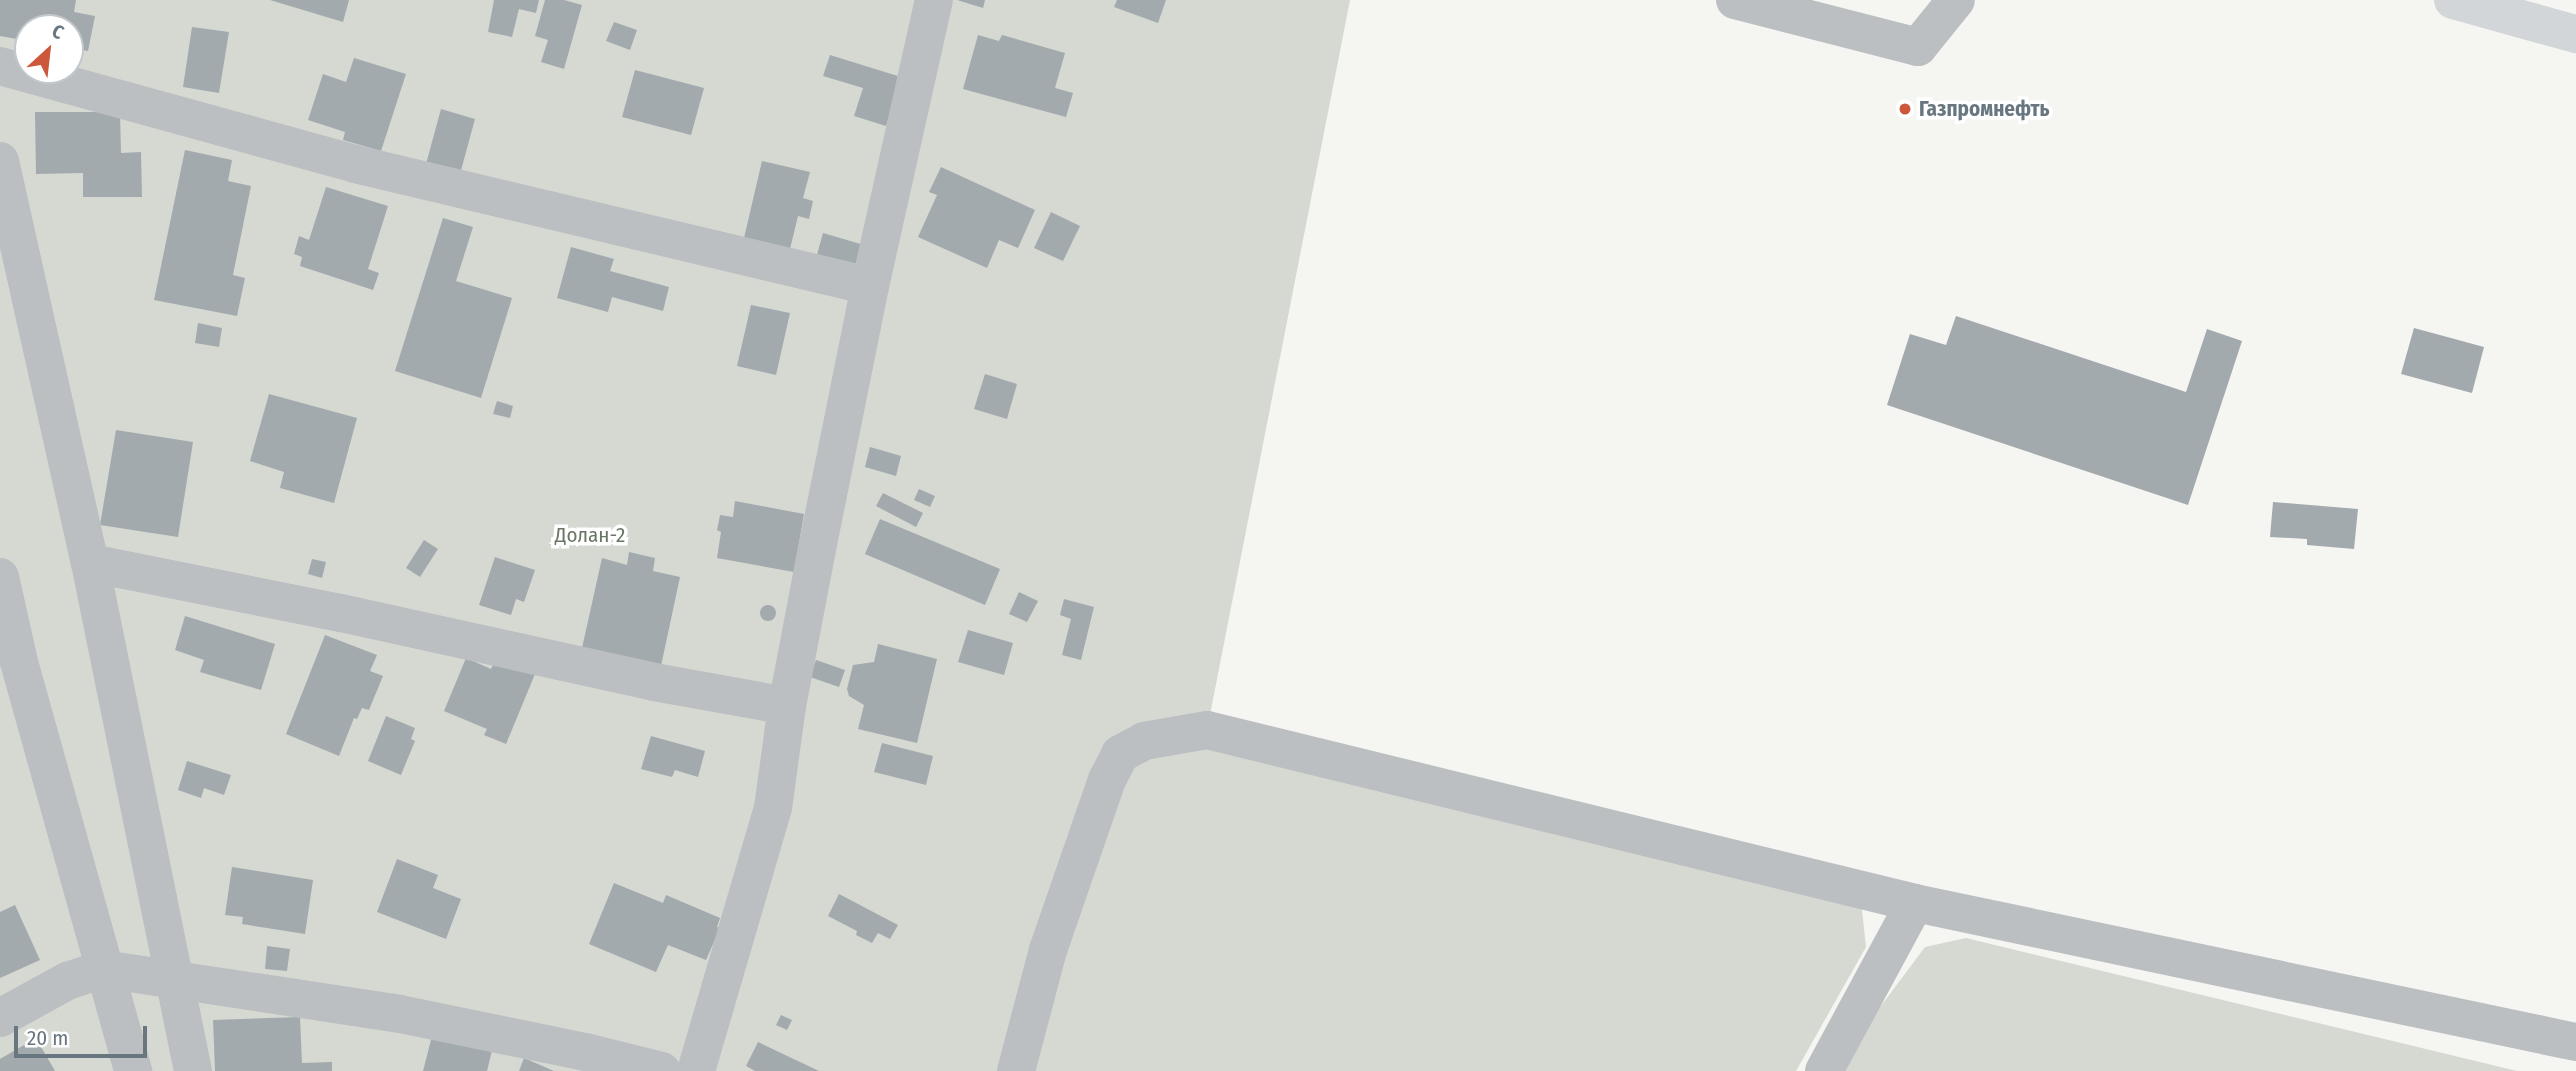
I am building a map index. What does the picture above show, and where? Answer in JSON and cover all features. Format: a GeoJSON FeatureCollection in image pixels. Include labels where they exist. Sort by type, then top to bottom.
{"type":"FeatureCollection","features":[{"type":"Feature","properties":{"kind":"main road"},"geometry":{"type":"LineString","coordinates":[[2471,2],[2576,34]]}},
{"type":"Feature","properties":{"kind":"street"},"geometry":{"type":"LineString","coordinates":[[696,1071],[773,808],[787,706],[870,286],[934,0]]}},
{"type":"Feature","properties":{"kind":"street"},"geometry":{"type":"LineString","coordinates":[[1735,0],[1917,47],[1956,0]]}},
{"type":"Feature","properties":{"kind":"street"},"geometry":{"type":"LineString","coordinates":[[0,66],[355,164],[870,286]]}},
{"type":"Feature","properties":{"kind":"street"},"geometry":{"type":"LineString","coordinates":[[0,160],[90,563],[193,1071]]}},
{"type":"Feature","properties":{"kind":"street"},"geometry":{"type":"LineString","coordinates":[[90,563],[341,613],[654,682],[787,706]]}},
{"type":"Feature","properties":{"kind":"street"},"geometry":{"type":"LineString","coordinates":[[0,577],[10,667],[133,1071]]}},
{"type":"Feature","properties":{"kind":"street"},"geometry":{"type":"LineString","coordinates":[[1016,1071],[1048,950],[1107,780],[1120,754],[1144,741],[1207,730],[1915,903],[2576,1042]]}},
{"type":"Feature","properties":{"kind":"street"},"geometry":{"type":"LineString","coordinates":[[1824,1071],[1915,903]]}},
{"type":"Feature","properties":{"kind":"street"},"geometry":{"type":"LineString","coordinates":[[0,1018],[66,981],[103,969],[400,1014],[663,1071]]}},
{"type":"Feature","properties":{"kind":"green space","name":"Долан-2"},"geometry":{"type":"Polygon","coordinates":[[[0,0],[1350,0],[1207,730],[1120,755],[1016,1071],[0,1071],[0,0]]]}},
{"type":"Feature","properties":{"kind":"green space"},"geometry":{"type":"Polygon","coordinates":[[[1204,745],[1861,901],[1866,947],[1796,1071],[1033,1071],[1077,913],[1124,770],[1155,751],[1204,745]]]}},
{"type":"Feature","properties":{"kind":"green space"},"geometry":{"type":"Polygon","coordinates":[[[1966,938],[2517,1071],[1841,1071],[1872,1018],[1925,947],[1966,938]]]}},
{"type":"Feature","properties":{"kind":"building"},"geometry":{"type":"Polygon","coordinates":[[[0,0],[76,0],[74,12],[95,16],[88,51],[84,50],[84,14],[14,14],[14,38],[0,36],[0,0]]]}},
{"type":"Feature","properties":{"kind":"building"},"geometry":{"type":"Polygon","coordinates":[[[270,0],[349,0],[343,22],[270,0]]]}},
{"type":"Feature","properties":{"kind":"building"},"geometry":{"type":"Polygon","coordinates":[[[494,0],[539,0],[536,13],[519,9],[512,37],[488,32],[494,0]]]}},
{"type":"Feature","properties":{"kind":"building"},"geometry":{"type":"Polygon","coordinates":[[[545,0],[564,0],[582,5],[564,69],[541,62],[548,40],[535,36],[545,0]]]}},
{"type":"Feature","properties":{"kind":"building"},"geometry":{"type":"Polygon","coordinates":[[[957,0],[985,0],[983,8],[957,0]]]}},
{"type":"Feature","properties":{"kind":"building"},"geometry":{"type":"Polygon","coordinates":[[[1117,0],[1166,0],[1158,23],[1114,7],[1117,0]]]}},
{"type":"Feature","properties":{"kind":"building"},"geometry":{"type":"Polygon","coordinates":[[[614,22],[637,30],[630,50],[606,41],[614,22]]]}},
{"type":"Feature","properties":{"kind":"building"},"geometry":{"type":"Polygon","coordinates":[[[192,27],[229,32],[219,93],[183,87],[192,27]]]}},
{"type":"Feature","properties":{"kind":"building"},"geometry":{"type":"Polygon","coordinates":[[[978,35],[999,41],[1002,35],[1065,53],[1055,88],[1073,93],[1066,117],[963,89],[978,35]]]}},
{"type":"Feature","properties":{"kind":"building"},"geometry":{"type":"Polygon","coordinates":[[[830,55],[901,77],[886,126],[854,116],[863,88],[823,76],[830,55]]]}},
{"type":"Feature","properties":{"kind":"building"},"geometry":{"type":"Polygon","coordinates":[[[354,58],[406,74],[381,151],[343,140],[345,132],[308,120],[323,74],[346,82],[354,58]]]}},
{"type":"Feature","properties":{"kind":"building"},"geometry":{"type":"Polygon","coordinates":[[[635,70],[704,88],[691,135],[622,117],[635,70]]]}},
{"type":"Feature","properties":{"kind":"building"},"geometry":{"type":"Polygon","coordinates":[[[441,109],[475,119],[460,174],[426,164],[441,109]]]}},
{"type":"Feature","properties":{"kind":"building"},"geometry":{"type":"Polygon","coordinates":[[[35,112],[120,112],[121,153],[141,152],[142,197],[83,197],[83,173],[36,174],[35,112]]]}},
{"type":"Feature","properties":{"kind":"building"},"geometry":{"type":"Polygon","coordinates":[[[185,150],[232,160],[228,181],[251,186],[233,275],[245,278],[237,316],[154,300],[185,150]]]}},
{"type":"Feature","properties":{"kind":"building"},"geometry":{"type":"Polygon","coordinates":[[[762,161],[810,172],[803,198],[813,201],[809,219],[798,216],[790,249],[744,238],[762,161]]]}},
{"type":"Feature","properties":{"kind":"building"},"geometry":{"type":"Polygon","coordinates":[[[941,167],[1035,210],[1018,248],[999,240],[987,268],[918,237],[937,195],[929,192],[941,167]]]}},
{"type":"Feature","properties":{"kind":"building"},"geometry":{"type":"Polygon","coordinates":[[[326,187],[388,206],[368,269],[379,273],[373,290],[300,266],[302,257],[294,254],[299,236],[309,240],[326,187]]]}},
{"type":"Feature","properties":{"kind":"building"},"geometry":{"type":"Polygon","coordinates":[[[1051,212],[1080,226],[1063,261],[1034,248],[1051,212]]]}},
{"type":"Feature","properties":{"kind":"building"},"geometry":{"type":"Polygon","coordinates":[[[443,218],[473,227],[456,281],[512,298],[481,398],[395,371],[443,218]]]}},
{"type":"Feature","properties":{"kind":"building"},"geometry":{"type":"Polygon","coordinates":[[[823,233],[864,245],[855,273],[815,262],[823,233]]]}},
{"type":"Feature","properties":{"kind":"building"},"geometry":{"type":"Polygon","coordinates":[[[571,247],[614,259],[610,271],[669,287],[663,311],[612,297],[608,312],[557,298],[571,247]]]}},
{"type":"Feature","properties":{"kind":"building"},"geometry":{"type":"Polygon","coordinates":[[[751,305],[790,313],[776,375],[737,366],[751,305]]]}},
{"type":"Feature","properties":{"kind":"building"},"geometry":{"type":"Polygon","coordinates":[[[1956,316],[2186,392],[2207,329],[2242,341],[2188,505],[1887,405],[1910,334],[1946,345],[1956,316]]]}},
{"type":"Feature","properties":{"kind":"building"},"geometry":{"type":"Polygon","coordinates":[[[198,323],[222,328],[219,347],[195,343],[198,323]]]}},
{"type":"Feature","properties":{"kind":"building"},"geometry":{"type":"Polygon","coordinates":[[[2414,328],[2484,347],[2472,393],[2401,374],[2414,328]]]}},
{"type":"Feature","properties":{"kind":"building"},"geometry":{"type":"Polygon","coordinates":[[[985,374],[1017,384],[1007,419],[974,409],[985,374]]]}},
{"type":"Feature","properties":{"kind":"building"},"geometry":{"type":"Polygon","coordinates":[[[269,394],[357,418],[334,503],[280,488],[284,472],[250,461],[269,394]]]}},
{"type":"Feature","properties":{"kind":"building"},"geometry":{"type":"Polygon","coordinates":[[[497,401],[513,406],[510,418],[493,414],[497,401]]]}},
{"type":"Feature","properties":{"kind":"building"},"geometry":{"type":"Polygon","coordinates":[[[116,430],[193,442],[178,537],[100,525],[116,430]]]}},
{"type":"Feature","properties":{"kind":"building"},"geometry":{"type":"Polygon","coordinates":[[[870,447],[901,456],[896,476],[865,467],[870,447]]]}},
{"type":"Feature","properties":{"kind":"building"},"geometry":{"type":"Polygon","coordinates":[[[919,489],[935,496],[930,507],[914,500],[919,489]]]}},
{"type":"Feature","properties":{"kind":"building"},"geometry":{"type":"Polygon","coordinates":[[[883,493],[923,513],[916,527],[876,506],[883,493]]]}},
{"type":"Feature","properties":{"kind":"building"},"geometry":{"type":"Polygon","coordinates":[[[735,501],[804,514],[794,572],[717,558],[721,532],[717,530],[720,515],[733,517],[735,501]]]}},
{"type":"Feature","properties":{"kind":"building"},"geometry":{"type":"Polygon","coordinates":[[[2273,502],[2358,509],[2354,549],[2307,545],[2307,539],[2270,537],[2273,502]]]}},
{"type":"Feature","properties":{"kind":"building"},"geometry":{"type":"Polygon","coordinates":[[[880,519],[1000,569],[985,605],[865,554],[880,519]]]}},
{"type":"Feature","properties":{"kind":"building"},"geometry":{"type":"Polygon","coordinates":[[[424,540],[438,549],[420,577],[406,568],[424,540]]]}},
{"type":"Feature","properties":{"kind":"building"},"geometry":{"type":"Polygon","coordinates":[[[629,552],[655,558],[653,571],[680,577],[661,666],[582,648],[602,558],[627,565],[629,552]]]}},
{"type":"Feature","properties":{"kind":"building"},"geometry":{"type":"Polygon","coordinates":[[[495,557],[535,570],[524,602],[516,599],[511,615],[479,605],[495,557]]]}},
{"type":"Feature","properties":{"kind":"building"},"geometry":{"type":"Polygon","coordinates":[[[312,559],[326,562],[322,578],[308,574],[312,559]]]}},
{"type":"Feature","properties":{"kind":"building"},"geometry":{"type":"Polygon","coordinates":[[[1019,592],[1038,601],[1027,622],[1009,614],[1019,592]]]}},
{"type":"Feature","properties":{"kind":"building"},"geometry":{"type":"Polygon","coordinates":[[[1064,599],[1094,607],[1081,660],[1062,655],[1071,619],[1060,615],[1064,599]]]}},
{"type":"Feature","properties":{"kind":"building"},"geometry":{"type":"Polygon","coordinates":[[[768,605],[774,607],[774,619],[768,621],[762,619],[760,613],[762,607],[768,605]]]}},
{"type":"Feature","properties":{"kind":"building"},"geometry":{"type":"Polygon","coordinates":[[[185,616],[275,644],[261,690],[200,672],[204,660],[175,650],[185,616]]]}},
{"type":"Feature","properties":{"kind":"building"},"geometry":{"type":"Polygon","coordinates":[[[968,630],[1013,643],[1004,675],[958,662],[968,630]]]}},
{"type":"Feature","properties":{"kind":"building"},"geometry":{"type":"Polygon","coordinates":[[[325,635],[377,655],[370,671],[383,676],[369,710],[362,708],[357,719],[354,718],[339,756],[286,734],[325,635]]]}},
{"type":"Feature","properties":{"kind":"building"},"geometry":{"type":"Polygon","coordinates":[[[878,644],[937,659],[917,743],[858,729],[864,705],[849,696],[847,689],[853,665],[874,662],[878,644]]]}},
{"type":"Feature","properties":{"kind":"building"},"geometry":{"type":"Polygon","coordinates":[[[466,658],[491,669],[496,658],[535,674],[506,744],[484,735],[487,729],[444,711],[466,658]]]}},
{"type":"Feature","properties":{"kind":"building"},"geometry":{"type":"Polygon","coordinates":[[[816,660],[845,670],[839,687],[810,677],[816,660]]]}},
{"type":"Feature","properties":{"kind":"building"},"geometry":{"type":"Polygon","coordinates":[[[386,716],[415,728],[411,739],[415,741],[401,775],[368,761],[386,716]]]}},
{"type":"Feature","properties":{"kind":"building"},"geometry":{"type":"Polygon","coordinates":[[[651,736],[705,751],[698,777],[675,770],[672,777],[641,769],[651,736]]]}},
{"type":"Feature","properties":{"kind":"building"},"geometry":{"type":"Polygon","coordinates":[[[882,743],[933,756],[926,785],[874,772],[882,743]]]}},
{"type":"Feature","properties":{"kind":"building"},"geometry":{"type":"Polygon","coordinates":[[[187,761],[231,775],[224,795],[204,788],[201,798],[178,790],[187,761]]]}},
{"type":"Feature","properties":{"kind":"building"},"geometry":{"type":"Polygon","coordinates":[[[397,859],[438,875],[433,888],[461,899],[446,939],[377,912],[397,859]]]}},
{"type":"Feature","properties":{"kind":"building"},"geometry":{"type":"Polygon","coordinates":[[[232,867],[313,880],[305,934],[242,924],[243,917],[225,915],[232,867]]]}},
{"type":"Feature","properties":{"kind":"building"},"geometry":{"type":"Polygon","coordinates":[[[614,883],[663,903],[666,895],[720,918],[717,927],[720,928],[706,960],[668,945],[656,972],[589,944],[614,883]]]}},
{"type":"Feature","properties":{"kind":"building"},"geometry":{"type":"Polygon","coordinates":[[[839,894],[898,925],[890,939],[878,933],[872,943],[856,935],[857,931],[828,916],[839,894]]]}},
{"type":"Feature","properties":{"kind":"building"},"geometry":{"type":"Polygon","coordinates":[[[15,905],[40,960],[0,978],[0,912],[15,905]]]}},
{"type":"Feature","properties":{"kind":"building"},"geometry":{"type":"Polygon","coordinates":[[[267,946],[290,949],[287,971],[265,969],[267,946]]]}},
{"type":"Feature","properties":{"kind":"building"},"geometry":{"type":"Polygon","coordinates":[[[781,1015],[792,1020],[787,1030],[776,1025],[781,1015]]]}},
{"type":"Feature","properties":{"kind":"building"},"geometry":{"type":"Polygon","coordinates":[[[300,1017],[302,1063],[332,1062],[332,1071],[215,1071],[213,1020],[300,1017]]]}},
{"type":"Feature","properties":{"kind":"building"},"geometry":{"type":"Polygon","coordinates":[[[433,1032],[493,1046],[487,1071],[423,1071],[433,1032]]]}},
{"type":"Feature","properties":{"kind":"building"},"geometry":{"type":"Polygon","coordinates":[[[36,1038],[55,1071],[0,1071],[0,1059],[36,1038]]]}},
{"type":"Feature","properties":{"kind":"building"},"geometry":{"type":"Polygon","coordinates":[[[758,1042],[819,1071],[755,1071],[746,1066],[758,1042]]]}},
{"type":"Feature","properties":{"kind":"building"},"geometry":{"type":"Polygon","coordinates":[[[524,1058],[554,1071],[519,1071],[524,1058]]]}},
{"type":"Feature","properties":{"kind":"place","name":"Газпромнефть"},"geometry":{"type":"Point","coordinates":[1905,109]}}]}
